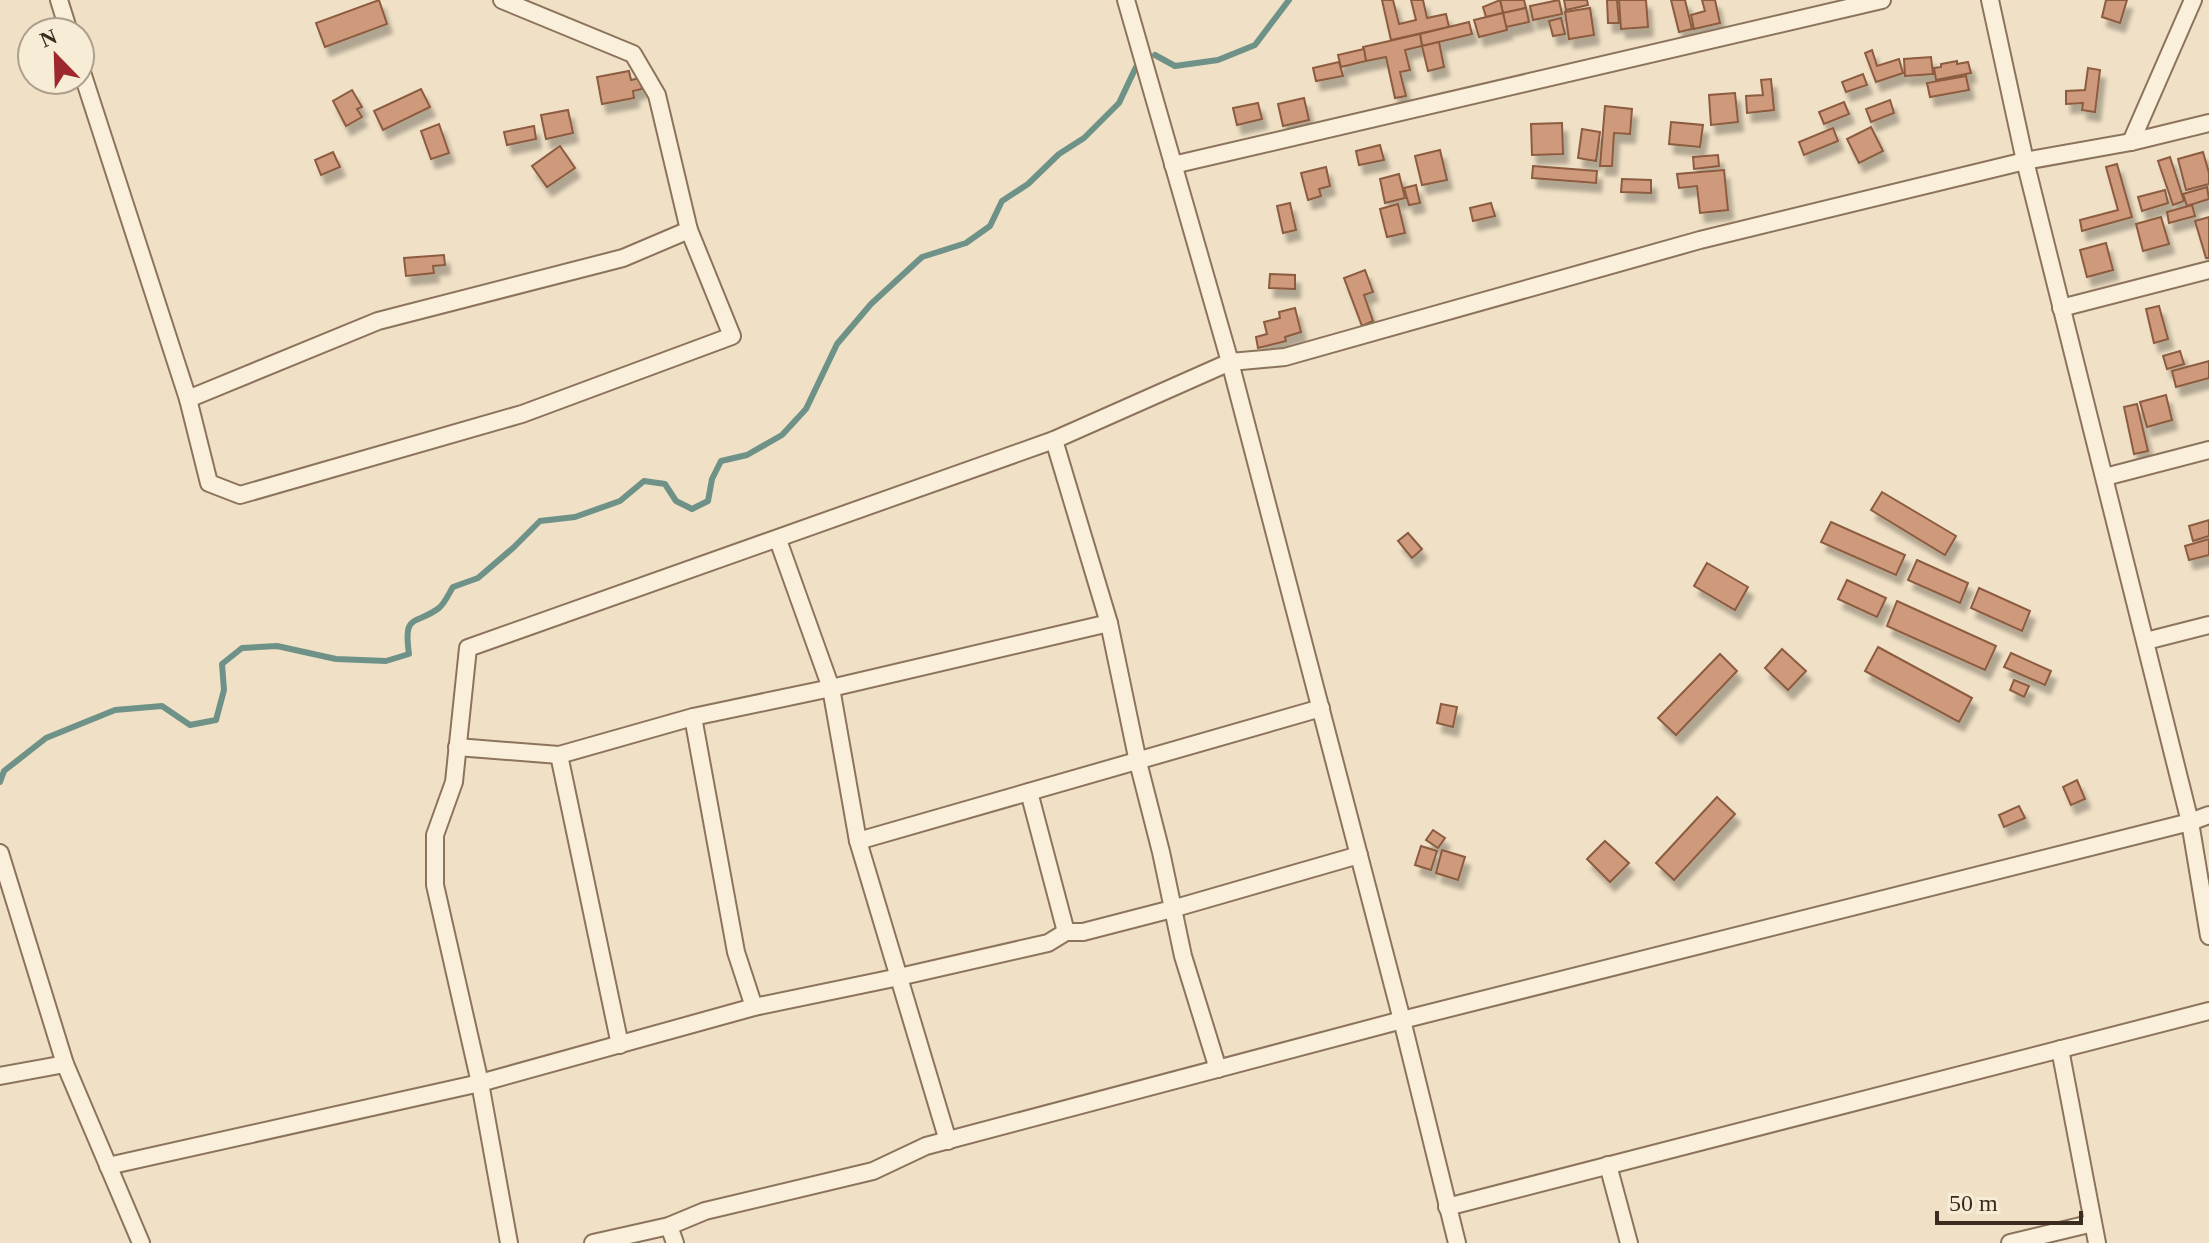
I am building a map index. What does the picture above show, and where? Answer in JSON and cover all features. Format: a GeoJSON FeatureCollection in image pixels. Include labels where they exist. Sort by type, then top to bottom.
{"type":"FeatureCollection","features":[{"type":"Feature","properties":{"kind":"street"},"geometry":{"type":"LineString","coordinates":[[90,96],[188,399],[209,483],[240,495],[522,414],[732,336],[689,230],[657,95],[633,54],[502,0]]}},
{"type":"Feature","properties":{"kind":"street"},"geometry":{"type":"LineString","coordinates":[[1126,0],[1230,362],[1457,1243]]}},
{"type":"Feature","properties":{"kind":"street"},"geometry":{"type":"LineString","coordinates":[[1173,165],[1813,8],[1882,0]]}},
{"type":"Feature","properties":{"kind":"street"},"geometry":{"type":"LineString","coordinates":[[1990,0],[2025,161],[2190,822],[2209,936]]}},
{"type":"Feature","properties":{"kind":"street"},"geometry":{"type":"LineString","coordinates":[[2131,142],[2193,0]]}},
{"type":"Feature","properties":{"kind":"street"},"geometry":{"type":"LineString","coordinates":[[509,1243],[480,1083],[435,885],[435,835],[454,782],[468,648],[1054,440],[1230,362],[1285,357],[1700,240],[2025,161],[2131,142],[2209,123]]}},
{"type":"Feature","properties":{"kind":"street"},"geometry":{"type":"LineString","coordinates":[[188,399],[378,321],[623,258],[689,230]]}},
{"type":"Feature","properties":{"kind":"street"},"geometry":{"type":"LineString","coordinates":[[2061,308],[2209,270]]}},
{"type":"Feature","properties":{"kind":"street"},"geometry":{"type":"LineString","coordinates":[[1054,440],[1109,623],[1183,956],[1218,1069]]}},
{"type":"Feature","properties":{"kind":"street"},"geometry":{"type":"LineString","coordinates":[[2105,477],[2209,450]]}},
{"type":"Feature","properties":{"kind":"street"},"geometry":{"type":"LineString","coordinates":[[778,540],[831,688],[858,841],[948,1141]]}},
{"type":"Feature","properties":{"kind":"street"},"geometry":{"type":"LineString","coordinates":[[457,747],[559,755],[693,717],[1109,623]]}},
{"type":"Feature","properties":{"kind":"street"},"geometry":{"type":"LineString","coordinates":[[2146,641],[2209,625]]}},
{"type":"Feature","properties":{"kind":"street"},"geometry":{"type":"LineString","coordinates":[[858,841],[1321,708]]}},
{"type":"Feature","properties":{"kind":"street"},"geometry":{"type":"LineString","coordinates":[[693,717],[736,952],[754,1007]]}},
{"type":"Feature","properties":{"kind":"street"},"geometry":{"type":"LineString","coordinates":[[559,755],[620,1045]]}},
{"type":"Feature","properties":{"kind":"street"},"geometry":{"type":"LineString","coordinates":[[1029,792],[1066,932]]}},
{"type":"Feature","properties":{"kind":"street"},"geometry":{"type":"LineString","coordinates":[[593,1243],[669,1226],[705,1211],[873,1171],[926,1146],[1402,1020],[2209,815]]}},
{"type":"Feature","properties":{"kind":"street"},"geometry":{"type":"LineString","coordinates":[[2190,822],[2209,823]]}},
{"type":"Feature","properties":{"kind":"street"},"geometry":{"type":"LineString","coordinates":[[0,853],[65,1064],[141,1243]]}},
{"type":"Feature","properties":{"kind":"street"},"geometry":{"type":"LineString","coordinates":[[108,1166],[480,1083],[754,1007],[1048,943],[1066,932],[1083,932],[1172,909],[1359,855]]}},
{"type":"Feature","properties":{"kind":"street"},"geometry":{"type":"LineString","coordinates":[[1447,1207],[2209,1011]]}},
{"type":"Feature","properties":{"kind":"street"},"geometry":{"type":"LineString","coordinates":[[2060,1049],[2097,1243]]}},
{"type":"Feature","properties":{"kind":"street"},"geometry":{"type":"LineString","coordinates":[[0,1076],[65,1064]]}},
{"type":"Feature","properties":{"kind":"street"},"geometry":{"type":"LineString","coordinates":[[1608,1165],[1629,1243]]}},
{"type":"Feature","properties":{"kind":"street"},"geometry":{"type":"LineString","coordinates":[[2010,1243],[2093,1223]]}},
{"type":"Feature","properties":{"kind":"street"},"geometry":{"type":"LineString","coordinates":[[669,1226],[675,1243]]}},
{"type":"Feature","properties":{"kind":"building"},"geometry":{"type":"Polygon","coordinates":[[[379,0],[387,24],[325,47],[316,23],[379,0]]]}},
{"type":"Feature","properties":{"kind":"building"},"geometry":{"type":"Polygon","coordinates":[[[1382,0],[1393,0],[1399,24],[1416,20],[1411,0],[1423,0],[1427,18],[1446,14],[1449,27],[1391,40],[1382,0]]]}},
{"type":"Feature","properties":{"kind":"building"},"geometry":{"type":"Polygon","coordinates":[[[1500,0],[1524,0],[1526,8],[1503,13],[1500,0]]]}},
{"type":"Feature","properties":{"kind":"building"},"geometry":{"type":"Polygon","coordinates":[[[1500,0],[1503,13],[1486,17],[1483,7],[1500,0]]]}},
{"type":"Feature","properties":{"kind":"building"},"geometry":{"type":"Polygon","coordinates":[[[1559,0],[1562,14],[1533,20],[1530,6],[1559,0]]]}},
{"type":"Feature","properties":{"kind":"building"},"geometry":{"type":"Polygon","coordinates":[[[1564,0],[1587,0],[1588,5],[1566,10],[1564,0]]]}},
{"type":"Feature","properties":{"kind":"building"},"geometry":{"type":"Polygon","coordinates":[[[1607,0],[1617,0],[1619,23],[1608,23],[1607,0]]]}},
{"type":"Feature","properties":{"kind":"building"},"geometry":{"type":"Polygon","coordinates":[[[1619,0],[1646,0],[1648,27],[1621,29],[1619,0]]]}},
{"type":"Feature","properties":{"kind":"building"},"geometry":{"type":"Polygon","coordinates":[[[1671,0],[1685,0],[1692,29],[1679,32],[1671,0]]]}},
{"type":"Feature","properties":{"kind":"building"},"geometry":{"type":"Polygon","coordinates":[[[1702,0],[1715,0],[1720,23],[1694,29],[1691,15],[1705,11],[1702,0]]]}},
{"type":"Feature","properties":{"kind":"building"},"geometry":{"type":"Polygon","coordinates":[[[2106,0],[2127,0],[2120,23],[2102,17],[2106,0]]]}},
{"type":"Feature","properties":{"kind":"building"},"geometry":{"type":"Polygon","coordinates":[[[1526,8],[1529,22],[1506,27],[1503,13],[1526,8]]]}},
{"type":"Feature","properties":{"kind":"building"},"geometry":{"type":"Polygon","coordinates":[[[1590,8],[1594,35],[1569,39],[1565,12],[1590,8]]]}},
{"type":"Feature","properties":{"kind":"building"},"geometry":{"type":"Polygon","coordinates":[[[1503,13],[1507,30],[1479,37],[1474,20],[1503,13]]]}},
{"type":"Feature","properties":{"kind":"building"},"geometry":{"type":"Polygon","coordinates":[[[1561,18],[1565,34],[1553,36],[1549,21],[1561,18]]]}},
{"type":"Feature","properties":{"kind":"building"},"geometry":{"type":"Polygon","coordinates":[[[1469,22],[1472,34],[1422,46],[1420,34],[1469,22]]]}},
{"type":"Feature","properties":{"kind":"building"},"geometry":{"type":"Polygon","coordinates":[[[1420,34],[1422,46],[1405,50],[1410,70],[1400,72],[1406,96],[1395,98],[1386,57],[1366,61],[1363,47],[1420,34]]]}},
{"type":"Feature","properties":{"kind":"building"},"geometry":{"type":"Polygon","coordinates":[[[1439,42],[1444,67],[1428,71],[1422,46],[1439,42]]]}},
{"type":"Feature","properties":{"kind":"building"},"geometry":{"type":"Polygon","coordinates":[[[1364,49],[1366,61],[1341,67],[1338,55],[1364,49]]]}},
{"type":"Feature","properties":{"kind":"building"},"geometry":{"type":"Polygon","coordinates":[[[1872,50],[1877,66],[1899,59],[1903,73],[1876,82],[1865,53],[1872,50]]]}},
{"type":"Feature","properties":{"kind":"building"},"geometry":{"type":"Polygon","coordinates":[[[1931,57],[1933,74],[1905,76],[1904,59],[1931,57]]]}},
{"type":"Feature","properties":{"kind":"building"},"geometry":{"type":"Polygon","coordinates":[[[1957,61],[1957,64],[1968,62],[1971,73],[1936,80],[1934,68],[1957,61]]]}},
{"type":"Feature","properties":{"kind":"building"},"geometry":{"type":"Polygon","coordinates":[[[1339,62],[1343,76],[1316,81],[1313,68],[1339,62]]]}},
{"type":"Feature","properties":{"kind":"building"},"geometry":{"type":"Polygon","coordinates":[[[2088,68],[2100,70],[2095,112],[2082,110],[2083,103],[2066,104],[2066,91],[2085,90],[2088,68]]]}},
{"type":"Feature","properties":{"kind":"building"},"geometry":{"type":"Polygon","coordinates":[[[629,71],[631,80],[640,78],[642,89],[633,91],[634,98],[602,104],[597,77],[629,71]]]}},
{"type":"Feature","properties":{"kind":"building"},"geometry":{"type":"Polygon","coordinates":[[[1863,74],[1867,85],[1846,92],[1842,82],[1863,74]]]}},
{"type":"Feature","properties":{"kind":"building"},"geometry":{"type":"Polygon","coordinates":[[[1966,76],[1969,90],[1930,97],[1927,83],[1966,76]]]}},
{"type":"Feature","properties":{"kind":"building"},"geometry":{"type":"Polygon","coordinates":[[[1771,79],[1774,110],[1747,113],[1746,96],[1763,95],[1761,80],[1771,79]]]}},
{"type":"Feature","properties":{"kind":"building"},"geometry":{"type":"Polygon","coordinates":[[[421,89],[430,107],[383,130],[374,111],[421,89]]]}},
{"type":"Feature","properties":{"kind":"building"},"geometry":{"type":"Polygon","coordinates":[[[352,90],[362,107],[357,109],[362,117],[346,126],[333,101],[352,90]]]}},
{"type":"Feature","properties":{"kind":"building"},"geometry":{"type":"Polygon","coordinates":[[[1735,93],[1738,122],[1711,125],[1709,95],[1735,93]]]}},
{"type":"Feature","properties":{"kind":"building"},"geometry":{"type":"Polygon","coordinates":[[[1304,98],[1309,120],[1283,126],[1278,104],[1304,98]]]}},
{"type":"Feature","properties":{"kind":"building"},"geometry":{"type":"Polygon","coordinates":[[[1890,100],[1894,113],[1871,122],[1866,109],[1890,100]]]}},
{"type":"Feature","properties":{"kind":"building"},"geometry":{"type":"Polygon","coordinates":[[[1844,102],[1849,114],[1824,124],[1819,112],[1844,102]]]}},
{"type":"Feature","properties":{"kind":"building"},"geometry":{"type":"Polygon","coordinates":[[[1258,103],[1262,119],[1237,125],[1233,108],[1258,103]]]}},
{"type":"Feature","properties":{"kind":"building"},"geometry":{"type":"Polygon","coordinates":[[[1605,106],[1632,109],[1630,134],[1614,133],[1612,166],[1600,166],[1605,106]]]}},
{"type":"Feature","properties":{"kind":"building"},"geometry":{"type":"Polygon","coordinates":[[[568,110],[573,133],[546,139],[541,115],[568,110]]]}},
{"type":"Feature","properties":{"kind":"building"},"geometry":{"type":"Polygon","coordinates":[[[1671,122],[1703,125],[1700,147],[1669,144],[1671,122]]]}},
{"type":"Feature","properties":{"kind":"building"},"geometry":{"type":"Polygon","coordinates":[[[1562,123],[1563,154],[1532,155],[1531,124],[1562,123]]]}},
{"type":"Feature","properties":{"kind":"building"},"geometry":{"type":"Polygon","coordinates":[[[439,124],[449,153],[431,159],[421,131],[439,124]]]}},
{"type":"Feature","properties":{"kind":"building"},"geometry":{"type":"Polygon","coordinates":[[[534,126],[536,139],[507,145],[504,132],[534,126]]]}},
{"type":"Feature","properties":{"kind":"building"},"geometry":{"type":"Polygon","coordinates":[[[1871,127],[1883,151],[1859,163],[1847,139],[1871,127]]]}},
{"type":"Feature","properties":{"kind":"building"},"geometry":{"type":"Polygon","coordinates":[[[1833,128],[1838,141],[1804,155],[1799,142],[1833,128]]]}},
{"type":"Feature","properties":{"kind":"building"},"geometry":{"type":"Polygon","coordinates":[[[1582,129],[1600,132],[1596,161],[1578,158],[1582,129]]]}},
{"type":"Feature","properties":{"kind":"building"},"geometry":{"type":"Polygon","coordinates":[[[1380,145],[1384,160],[1359,165],[1356,151],[1380,145]]]}},
{"type":"Feature","properties":{"kind":"building"},"geometry":{"type":"Polygon","coordinates":[[[560,146],[575,168],[547,187],[532,166],[560,146]]]}},
{"type":"Feature","properties":{"kind":"building"},"geometry":{"type":"Polygon","coordinates":[[[1440,150],[1447,180],[1422,185],[1415,156],[1440,150]]]}},
{"type":"Feature","properties":{"kind":"building"},"geometry":{"type":"Polygon","coordinates":[[[333,152],[340,167],[321,175],[315,160],[333,152]]]}},
{"type":"Feature","properties":{"kind":"building"},"geometry":{"type":"Polygon","coordinates":[[[2203,152],[2209,184],[2186,190],[2178,159],[2203,152]]]}},
{"type":"Feature","properties":{"kind":"building"},"geometry":{"type":"Polygon","coordinates":[[[1718,155],[1719,166],[1694,169],[1693,157],[1718,155]]]}},
{"type":"Feature","properties":{"kind":"building"},"geometry":{"type":"Polygon","coordinates":[[[2170,157],[2184,201],[2173,205],[2158,161],[2170,157]]]}},
{"type":"Feature","properties":{"kind":"building"},"geometry":{"type":"Polygon","coordinates":[[[2117,164],[2132,217],[2082,231],[2080,220],[2118,210],[2106,167],[2117,164]]]}},
{"type":"Feature","properties":{"kind":"building"},"geometry":{"type":"Polygon","coordinates":[[[1533,166],[1597,171],[1596,183],[1532,178],[1533,166]]]}},
{"type":"Feature","properties":{"kind":"building"},"geometry":{"type":"Polygon","coordinates":[[[1326,167],[1330,186],[1319,189],[1321,196],[1308,200],[1301,173],[1326,167]]]}},
{"type":"Feature","properties":{"kind":"building"},"geometry":{"type":"Polygon","coordinates":[[[1724,170],[1728,210],[1700,213],[1697,186],[1679,188],[1677,174],[1724,170]]]}},
{"type":"Feature","properties":{"kind":"building"},"geometry":{"type":"Polygon","coordinates":[[[1399,174],[1405,198],[1385,203],[1380,179],[1399,174]]]}},
{"type":"Feature","properties":{"kind":"building"},"geometry":{"type":"Polygon","coordinates":[[[1622,179],[1651,180],[1651,193],[1621,192],[1622,179]]]}},
{"type":"Feature","properties":{"kind":"building"},"geometry":{"type":"Polygon","coordinates":[[[1416,185],[1420,203],[1409,205],[1404,188],[1416,185]]]}},
{"type":"Feature","properties":{"kind":"building"},"geometry":{"type":"Polygon","coordinates":[[[2207,187],[2209,199],[2187,206],[2183,194],[2207,187]]]}},
{"type":"Feature","properties":{"kind":"building"},"geometry":{"type":"Polygon","coordinates":[[[2165,190],[2168,203],[2142,211],[2138,197],[2165,190]]]}},
{"type":"Feature","properties":{"kind":"building"},"geometry":{"type":"Polygon","coordinates":[[[1290,203],[1296,230],[1283,233],[1277,206],[1290,203]]]}},
{"type":"Feature","properties":{"kind":"building"},"geometry":{"type":"Polygon","coordinates":[[[1491,203],[1495,216],[1473,221],[1470,208],[1491,203]]]}},
{"type":"Feature","properties":{"kind":"building"},"geometry":{"type":"Polygon","coordinates":[[[1398,204],[1405,233],[1387,237],[1380,209],[1398,204]]]}},
{"type":"Feature","properties":{"kind":"building"},"geometry":{"type":"Polygon","coordinates":[[[2192,205],[2195,216],[2169,223],[2167,212],[2192,205]]]}},
{"type":"Feature","properties":{"kind":"building"},"geometry":{"type":"Polygon","coordinates":[[[2161,217],[2169,244],[2143,251],[2136,224],[2161,217]]]}},
{"type":"Feature","properties":{"kind":"building"},"geometry":{"type":"Polygon","coordinates":[[[2209,217],[2209,258],[2206,258],[2195,221],[2209,217]]]}},
{"type":"Feature","properties":{"kind":"building"},"geometry":{"type":"Polygon","coordinates":[[[2106,243],[2113,270],[2087,277],[2080,250],[2106,243]]]}},
{"type":"Feature","properties":{"kind":"building"},"geometry":{"type":"Polygon","coordinates":[[[444,255],[445,265],[433,266],[434,273],[406,276],[404,258],[444,255]]]}},
{"type":"Feature","properties":{"kind":"building"},"geometry":{"type":"Polygon","coordinates":[[[1365,270],[1373,292],[1364,295],[1373,321],[1362,326],[1344,278],[1365,270]]]}},
{"type":"Feature","properties":{"kind":"building"},"geometry":{"type":"Polygon","coordinates":[[[1270,274],[1295,275],[1295,289],[1269,288],[1270,274]]]}},
{"type":"Feature","properties":{"kind":"building"},"geometry":{"type":"Polygon","coordinates":[[[2159,306],[2168,339],[2154,343],[2146,309],[2159,306]]]}},
{"type":"Feature","properties":{"kind":"building"},"geometry":{"type":"Polygon","coordinates":[[[1295,308],[1301,332],[1285,337],[1286,341],[1258,348],[1256,337],[1267,334],[1264,322],[1280,318],[1279,312],[1295,308]]]}},
{"type":"Feature","properties":{"kind":"building"},"geometry":{"type":"Polygon","coordinates":[[[2180,351],[2184,364],[2167,369],[2163,356],[2180,351]]]}},
{"type":"Feature","properties":{"kind":"building"},"geometry":{"type":"Polygon","coordinates":[[[2209,361],[2209,378],[2176,387],[2172,371],[2209,361]]]}},
{"type":"Feature","properties":{"kind":"building"},"geometry":{"type":"Polygon","coordinates":[[[2166,395],[2172,420],[2147,427],[2140,402],[2166,395]]]}},
{"type":"Feature","properties":{"kind":"building"},"geometry":{"type":"Polygon","coordinates":[[[2137,404],[2148,451],[2134,454],[2124,407],[2137,404]]]}},
{"type":"Feature","properties":{"kind":"building"},"geometry":{"type":"Polygon","coordinates":[[[1882,492],[1956,536],[1945,555],[1871,510],[1882,492]]]}},
{"type":"Feature","properties":{"kind":"building"},"geometry":{"type":"Polygon","coordinates":[[[2209,520],[2209,536],[2193,541],[2189,526],[2209,520]]]}},
{"type":"Feature","properties":{"kind":"building"},"geometry":{"type":"Polygon","coordinates":[[[1831,522],[1905,555],[1896,575],[1821,542],[1831,522]]]}},
{"type":"Feature","properties":{"kind":"building"},"geometry":{"type":"Polygon","coordinates":[[[1408,533],[1422,549],[1412,558],[1398,541],[1408,533]]]}},
{"type":"Feature","properties":{"kind":"building"},"geometry":{"type":"Polygon","coordinates":[[[2209,539],[2209,555],[2189,560],[2185,546],[2209,539]]]}},
{"type":"Feature","properties":{"kind":"building"},"geometry":{"type":"Polygon","coordinates":[[[1917,560],[1968,583],[1960,603],[1908,580],[1917,560]]]}},
{"type":"Feature","properties":{"kind":"building"},"geometry":{"type":"Polygon","coordinates":[[[1707,563],[1748,587],[1735,610],[1694,586],[1707,563]]]}},
{"type":"Feature","properties":{"kind":"building"},"geometry":{"type":"Polygon","coordinates":[[[1847,580],[1886,598],[1877,617],[1838,599],[1847,580]]]}},
{"type":"Feature","properties":{"kind":"building"},"geometry":{"type":"Polygon","coordinates":[[[1979,588],[2030,611],[2022,631],[1971,608],[1979,588]]]}},
{"type":"Feature","properties":{"kind":"building"},"geometry":{"type":"Polygon","coordinates":[[[1897,601],[1996,646],[1985,670],[1887,626],[1897,601]]]}},
{"type":"Feature","properties":{"kind":"building"},"geometry":{"type":"Polygon","coordinates":[[[1878,647],[1972,698],[1959,722],[1865,671],[1878,647]]]}},
{"type":"Feature","properties":{"kind":"building"},"geometry":{"type":"Polygon","coordinates":[[[1782,649],[1806,671],[1788,690],[1765,668],[1782,649]]]}},
{"type":"Feature","properties":{"kind":"building"},"geometry":{"type":"Polygon","coordinates":[[[2011,653],[2051,671],[2045,685],[2004,667],[2011,653]]]}},
{"type":"Feature","properties":{"kind":"building"},"geometry":{"type":"Polygon","coordinates":[[[1720,654],[1737,671],[1676,735],[1658,718],[1720,654]]]}},
{"type":"Feature","properties":{"kind":"building"},"geometry":{"type":"Polygon","coordinates":[[[2014,680],[2029,686],[2024,697],[2010,690],[2014,680]]]}},
{"type":"Feature","properties":{"kind":"building"},"geometry":{"type":"Polygon","coordinates":[[[1441,704],[1457,707],[1453,727],[1437,723],[1441,704]]]}},
{"type":"Feature","properties":{"kind":"building"},"geometry":{"type":"Polygon","coordinates":[[[2077,780],[2085,799],[2071,805],[2063,787],[2077,780]]]}},
{"type":"Feature","properties":{"kind":"building"},"geometry":{"type":"Polygon","coordinates":[[[1717,797],[1735,814],[1674,880],[1656,863],[1717,797]]]}},
{"type":"Feature","properties":{"kind":"building"},"geometry":{"type":"Polygon","coordinates":[[[2019,806],[2025,818],[2004,827],[1999,815],[2019,806]]]}},
{"type":"Feature","properties":{"kind":"building"},"geometry":{"type":"Polygon","coordinates":[[[1433,830],[1445,838],[1438,848],[1426,840],[1433,830]]]}},
{"type":"Feature","properties":{"kind":"building"},"geometry":{"type":"Polygon","coordinates":[[[1605,841],[1629,863],[1610,882],[1587,859],[1605,841]]]}},
{"type":"Feature","properties":{"kind":"building"},"geometry":{"type":"Polygon","coordinates":[[[1421,846],[1437,851],[1431,870],[1415,865],[1421,846]]]}},
{"type":"Feature","properties":{"kind":"building"},"geometry":{"type":"Polygon","coordinates":[[[1442,850],[1465,857],[1458,880],[1436,873],[1442,850]]]}},
{"type":"Feature","properties":{"kind":"waterway"},"geometry":{"type":"LineString","coordinates":[[1155,55],[1175,66],[1218,60],[1255,45],[1289,0]]}},
{"type":"Feature","properties":{"kind":"waterway"},"geometry":{"type":"LineString","coordinates":[[0,782],[4,771],[46,738],[115,710],[162,706],[190,725],[216,720],[224,690],[222,664],[242,648],[277,646],[336,659],[386,661],[409,654],[408,632],[413,622],[439,608],[453,587],[478,578],[540,521],[575,517],[620,501],[644,481],[665,484],[676,501],[692,509],[708,501],[712,479],[721,461],[747,455],[782,435],[806,409],[837,344],[871,304],[922,257],[966,243],[990,226],[1002,201],[1028,184],[1059,154],[1084,138],[1119,103],[1136,67]]}}]}
